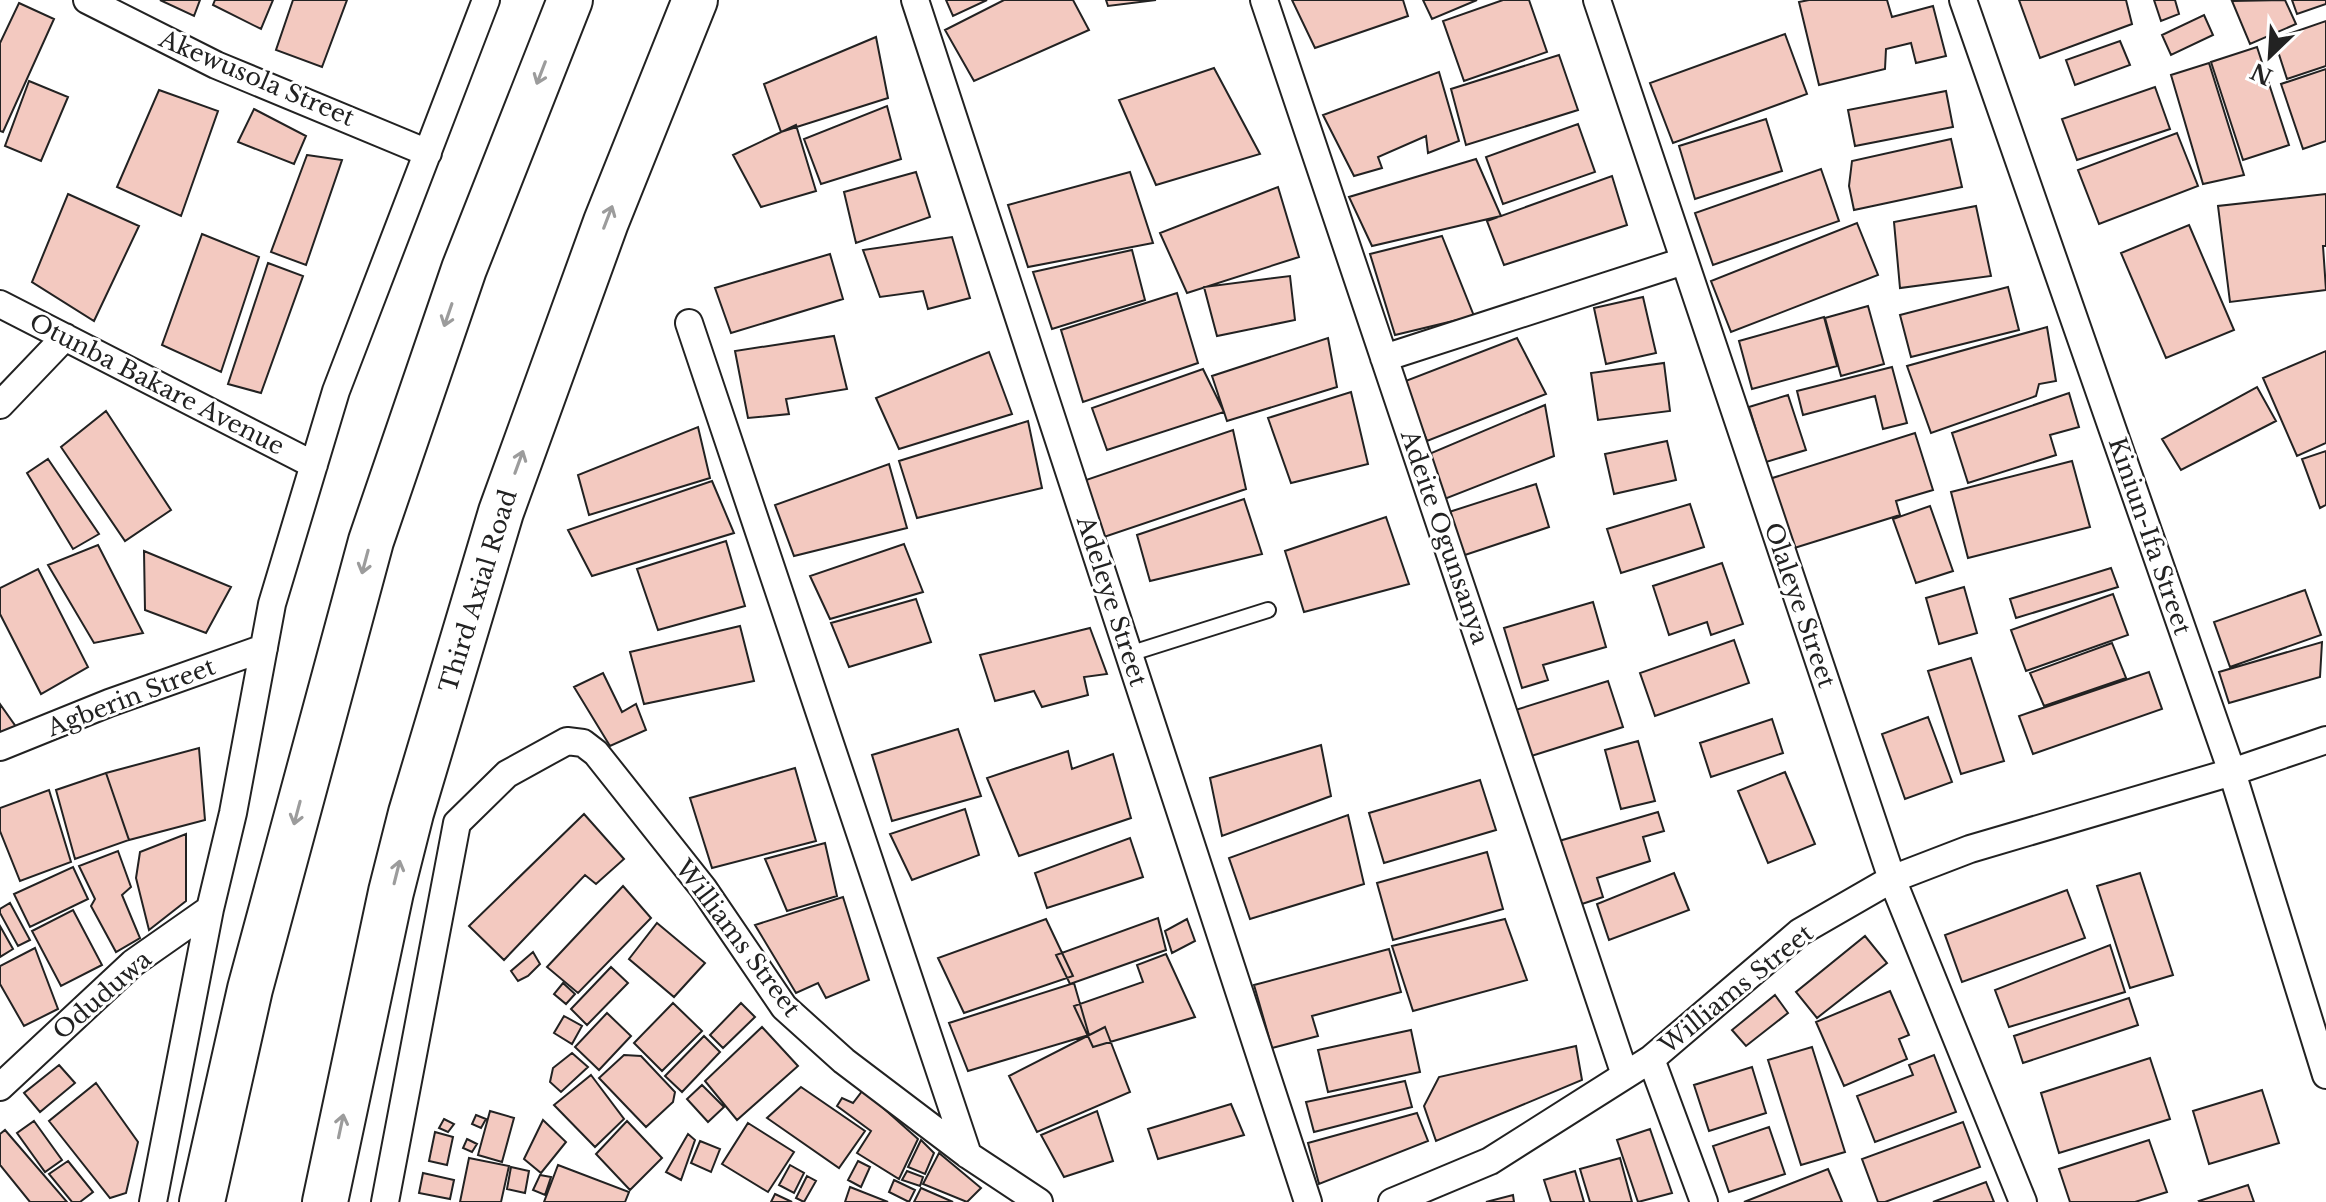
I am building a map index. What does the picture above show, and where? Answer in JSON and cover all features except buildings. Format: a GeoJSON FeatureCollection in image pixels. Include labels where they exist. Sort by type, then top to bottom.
{"type":"FeatureCollection","features":[{"type":"Feature","properties":{"kind":"highway"},"geometry":{"type":"LineString","coordinates":[[202,1202],[250,989],[371,541],[464,269],[570,0]]}},
{"type":"Feature","properties":{"kind":"highway","name":"Third Axial Road"},"geometry":{"type":"LineString","coordinates":[[325,1202],[391,892],[411,813],[501,512],[606,222],[695,0]]}},
{"type":"Feature","properties":{"kind":"street","name":"Akewusola Street"},"geometry":{"type":"LineString","coordinates":[[87,0],[216,65],[428,153]]}},
{"type":"Feature","properties":{"kind":"street"},"geometry":{"type":"LineString","coordinates":[[153,1202],[210,909],[233,813],[272,604],[336,391],[486,0]]}},
{"type":"Feature","properties":{"kind":"street","name":"Adeleye Street"},"geometry":{"type":"LineString","coordinates":[[915,0],[1308,1202]]}},
{"type":"Feature","properties":{"kind":"street","name":"Adeite Ogunsanya"},"geometry":{"type":"LineString","coordinates":[[1264,0],[1625,1075]]}},
{"type":"Feature","properties":{"kind":"street","name":"Olaleye Street"},"geometry":{"type":"LineString","coordinates":[[1597,0],[1892,879],[2023,1202]]}},
{"type":"Feature","properties":{"kind":"street","name":"Kiniun-Ifa Street"},"geometry":{"type":"LineString","coordinates":[[1963,0],[2232,772],[2326,1075]]}},
{"type":"Feature","properties":{"kind":"street"},"geometry":{"type":"LineString","coordinates":[[1384,358],[1684,261]]}},
{"type":"Feature","properties":{"kind":"street","name":"Otunba Bakare Avenue"},"geometry":{"type":"LineString","coordinates":[[0,304],[314,465]]}},
{"type":"Feature","properties":{"kind":"street"},"geometry":{"type":"LineString","coordinates":[[689,323],[968,1155]]}},
{"type":"Feature","properties":{"kind":"street"},"geometry":{"type":"LineString","coordinates":[[0,405],[65,337]]}},
{"type":"Feature","properties":{"kind":"street","name":"Agberin Street"},"geometry":{"type":"LineString","coordinates":[[0,747],[109,703],[264,648]]}},
{"type":"Feature","properties":{"kind":"street","name":"Williams Street"},"geometry":{"type":"LineString","coordinates":[[1392,1202],[1490,1161],[1651,1059],[1800,932],[1892,879],[1970,849],[2232,772],[2326,740]]}},
{"type":"Feature","properties":{"kind":"street","name":"Williams Street"},"geometry":{"type":"LineString","coordinates":[[457,823],[507,774],[567,741],[583,743],[596,753],[703,888],[784,1007],[844,1061],[968,1155],[1039,1202]]}},
{"type":"Feature","properties":{"kind":"street"},"geometry":{"type":"LineString","coordinates":[[385,1202],[457,823],[411,813]]}},
{"type":"Feature","properties":{"kind":"street","name":"Oduduwa"},"geometry":{"type":"LineString","coordinates":[[0,1087],[133,963],[210,909]]}},
{"type":"Feature","properties":{"kind":"street"},"geometry":{"type":"LineString","coordinates":[[1651,1059],[1704,1202]]}},
{"type":"Feature","properties":{"kind":"lane"},"geometry":{"type":"LineString","coordinates":[[1129,654],[1268,610]]}}]}
